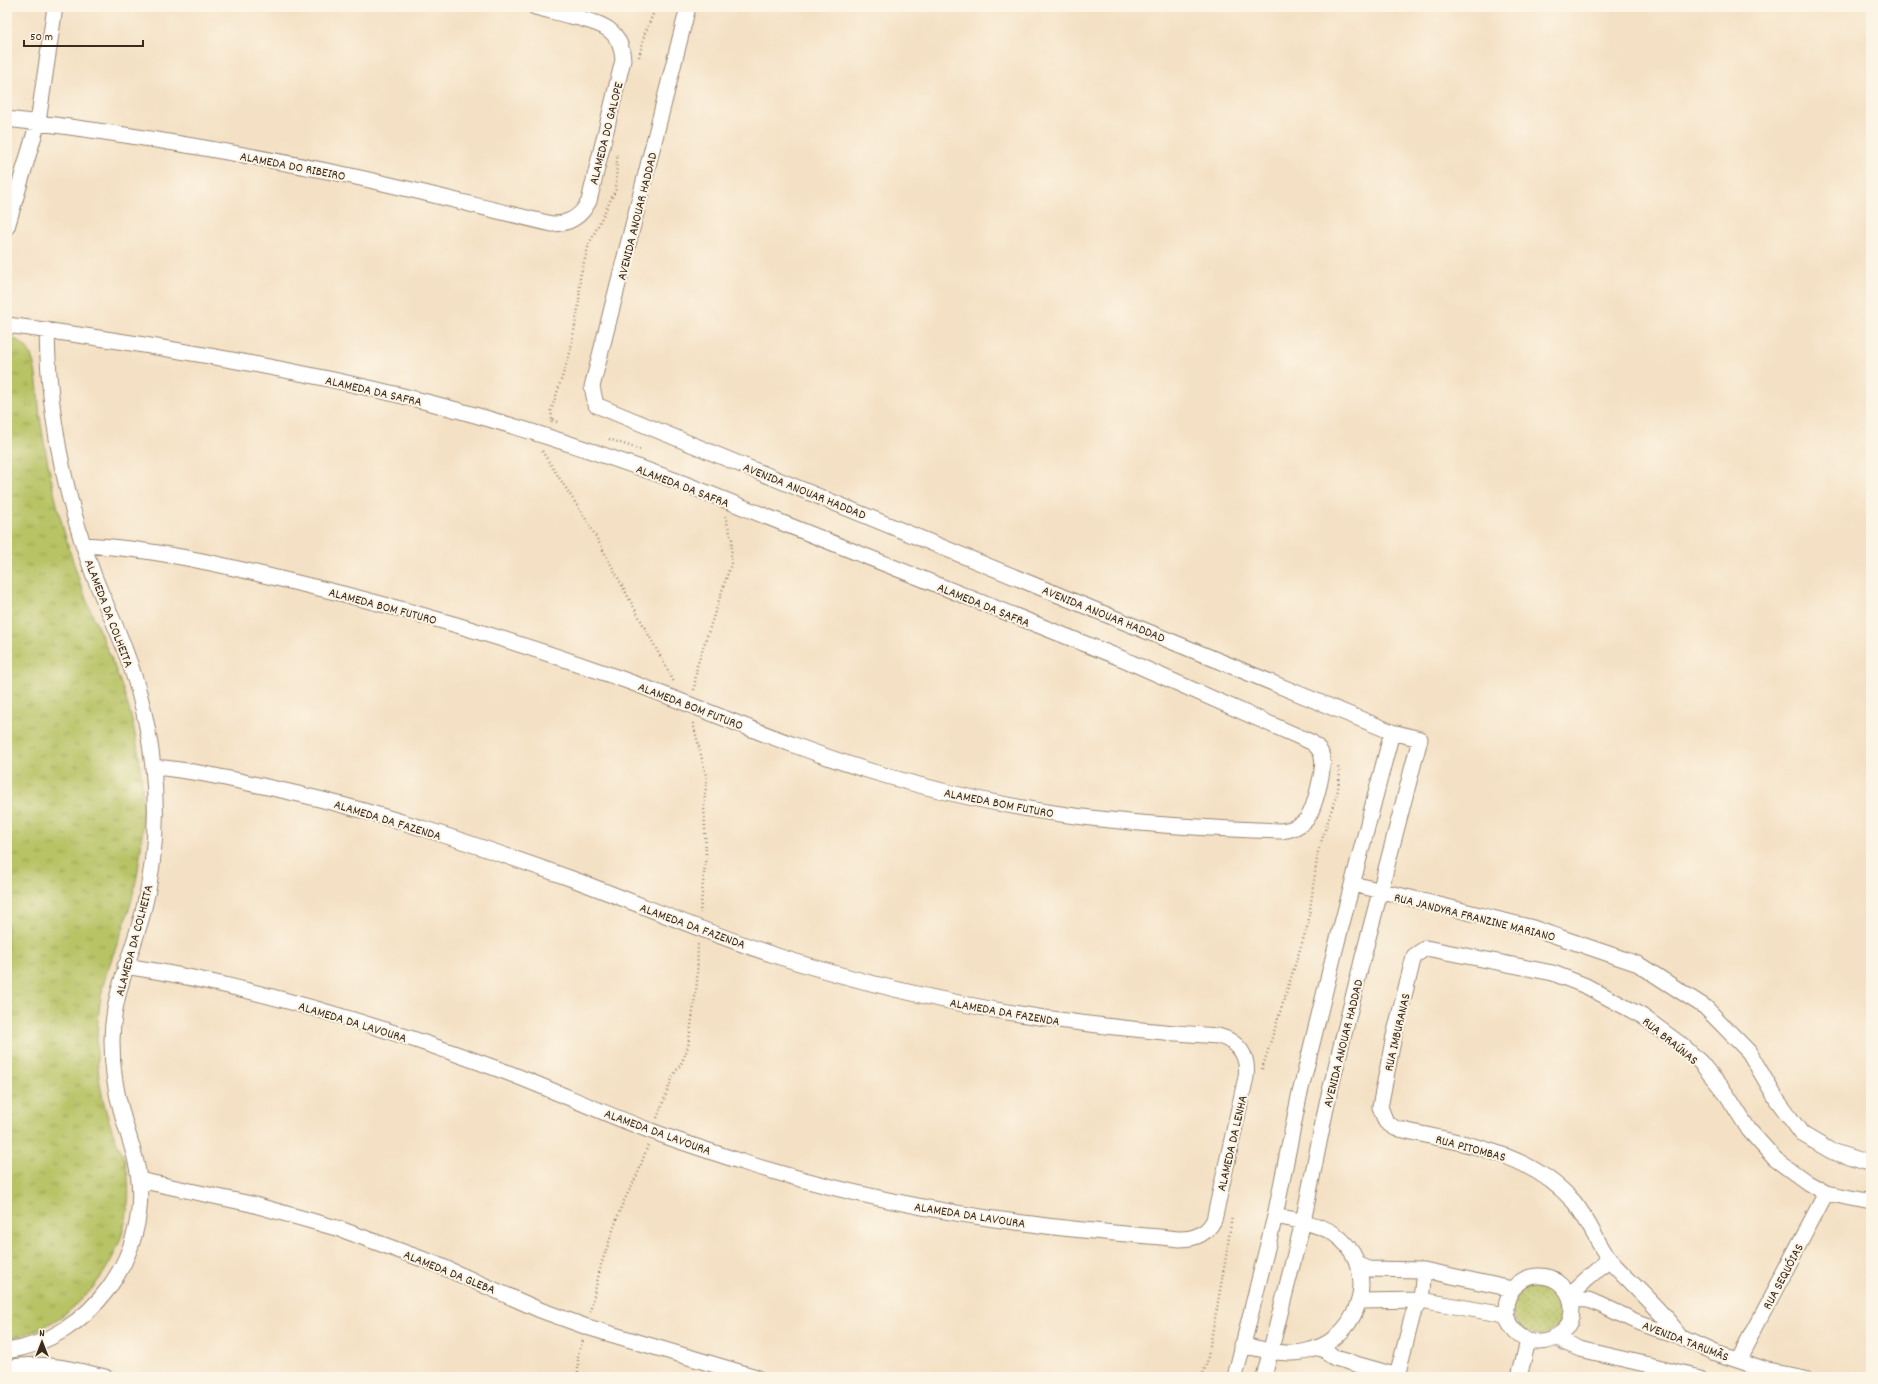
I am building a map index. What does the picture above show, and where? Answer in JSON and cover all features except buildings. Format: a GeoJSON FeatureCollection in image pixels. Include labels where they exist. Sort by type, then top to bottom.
{"type":"FeatureCollection","features":[{"type":"Feature","properties":{"kind":"street"},"geometry":{"type":"LineString","coordinates":[[7,227],[38,122],[55,7]]}},
{"type":"Feature","properties":{"kind":"street","name":"ALAMEDA DO GALOPE"},"geometry":{"type":"LineString","coordinates":[[535,7],[602,25],[615,35],[620,42],[623,60],[588,201],[581,214],[575,218]]}},
{"type":"Feature","properties":{"kind":"street","name":"AVENIDA ANOUAR HADDAD"},"geometry":{"type":"LineString","coordinates":[[688,7],[592,387],[596,404],[1392,732],[1420,739],[1327,1103],[1303,1222],[1264,1377]]}},
{"type":"Feature","properties":{"kind":"street","name":"ALAMEDA DO RIBEIRO"},"geometry":{"type":"LineString","coordinates":[[7,118],[154,139],[337,173],[552,224],[568,222],[575,218]]}},
{"type":"Feature","properties":{"kind":"street","name":"ALAMEDA DA SAFRA"},"geometry":{"type":"LineString","coordinates":[[7,325],[47,330],[261,365],[336,380],[411,398],[546,436],[685,484],[1123,659],[1312,742],[1328,758]]}},
{"type":"Feature","properties":{"kind":"street","name":"ALAMEDA DA COLHEITA"},"geometry":{"type":"LineString","coordinates":[[7,1351],[30,1346],[62,1331],[90,1310],[114,1282],[131,1248],[139,1211],[139,1180],[135,1154],[121,1112],[112,1063],[114,1014],[118,990],[144,909],[149,880],[155,823],[153,767],[144,714],[134,677],[83,545],[72,506],[58,443],[47,370],[47,330]]}},
{"type":"Feature","properties":{"kind":"street","name":"ALAMEDA BOM FUTURO"},"geometry":{"type":"LineString","coordinates":[[83,545],[122,547],[179,557],[264,574],[348,595],[474,630],[547,653],[692,705],[817,754],[871,772],[989,801],[1074,816],[1167,826],[1281,831],[1296,828],[1302,824],[1312,812],[1323,765],[1328,758]]}},
{"type":"Feature","properties":{"kind":"street"},"geometry":{"type":"LineString","coordinates":[[1235,1377],[1275,1216],[1299,1097],[1335,950],[1392,732]]}},
{"type":"Feature","properties":{"kind":"street","name":"ALAMEDA DA FAZENDA"},"geometry":{"type":"LineString","coordinates":[[153,767],[196,772],[315,797],[394,820],[576,881],[698,928],[784,958],[851,978],[918,995],[1067,1022],[1146,1031],[1218,1036],[1226,1038],[1240,1048]]}},
{"type":"Feature","properties":{"kind":"street","name":"RUA JANDYRA FRANZINE MARIANO"},"geometry":{"type":"LineString","coordinates":[[1353,884],[1533,928],[1638,964],[1705,1007],[1749,1052],[1777,1100],[1802,1134],[1831,1151],[1871,1164]]}},
{"type":"Feature","properties":{"kind":"street","name":"RUA IMBURANAS"},"geometry":{"type":"LineString","coordinates":[[1386,1122],[1380,1107],[1394,1036],[1414,956],[1426,948]]}},
{"type":"Feature","properties":{"kind":"street","name":"RUA BRAÚNAS"},"geometry":{"type":"LineString","coordinates":[[1426,948],[1552,973],[1586,986],[1642,1016],[1678,1042],[1701,1063],[1727,1095],[1749,1130],[1775,1159],[1802,1179],[1826,1193],[1871,1202]]}},
{"type":"Feature","properties":{"kind":"street","name":"ALAMEDA DA LAVOURA"},"geometry":{"type":"LineString","coordinates":[[125,966],[230,987],[334,1014],[392,1032],[506,1072],[652,1132],[810,1181],[921,1206],[1034,1225],[1164,1238],[1188,1239],[1202,1234]]}},
{"type":"Feature","properties":{"kind":"street","name":"ALAMEDA DA LENHA"},"geometry":{"type":"LineString","coordinates":[[1202,1234],[1214,1220],[1246,1077],[1247,1062],[1240,1048]]}},
{"type":"Feature","properties":{"kind":"street","name":"RUA PITOMBAS"},"geometry":{"type":"LineString","coordinates":[[1386,1122],[1395,1128],[1498,1153],[1531,1167],[1556,1185],[1575,1204],[1586,1219],[1609,1259],[1666,1316],[1681,1337]]}},
{"type":"Feature","properties":{"kind":"street","name":"ALAMEDA DA GLEBA"},"geometry":{"type":"LineString","coordinates":[[139,1180],[251,1204],[340,1229],[436,1264],[540,1310],[587,1327],[756,1377]]}},
{"type":"Feature","properties":{"kind":"street","name":"RUA SEQUÓIAS"},"geometry":{"type":"LineString","coordinates":[[1738,1360],[1826,1193]]}},
{"type":"Feature","properties":{"kind":"street"},"geometry":{"type":"LineString","coordinates":[[1242,1345],[1270,1351],[1297,1352],[1321,1347],[1332,1341],[1346,1328],[1356,1313],[1360,1301],[1360,1276],[1357,1264],[1351,1252],[1334,1234],[1324,1228],[1275,1216]]}},
{"type":"Feature","properties":{"kind":"street"},"geometry":{"type":"LineString","coordinates":[[1570,1297],[1609,1259]]}},
{"type":"Feature","properties":{"kind":"street"},"geometry":{"type":"LineString","coordinates":[[1357,1264],[1369,1269],[1424,1270],[1512,1289]]}},
{"type":"Feature","properties":{"kind":"street"},"geometry":{"type":"LineString","coordinates":[[1321,1347],[1334,1358],[1399,1377],[1413,1314],[1421,1300],[1424,1270]]}},
{"type":"Feature","properties":{"kind":"street"},"geometry":{"type":"LineString","coordinates":[[1542,1276],[1558,1282],[1570,1297],[1572,1316],[1565,1330],[1558,1336],[1544,1342],[1528,1341],[1513,1331],[1505,1315],[1505,1306],[1512,1289],[1525,1278],[1542,1276]]}},
{"type":"Feature","properties":{"kind":"street","name":"AVENIDA TARUMÃS"},"geometry":{"type":"LineString","coordinates":[[1570,1297],[1588,1300],[1634,1320],[1681,1337],[1716,1353],[1764,1369],[1802,1377]]}},
{"type":"Feature","properties":{"kind":"street"},"geometry":{"type":"LineString","coordinates":[[1360,1301],[1421,1300],[1505,1315]]}},
{"type":"Feature","properties":{"kind":"street"},"geometry":{"type":"LineString","coordinates":[[1558,1336],[1566,1343],[1580,1349],[1701,1377]]}},
{"type":"Feature","properties":{"kind":"street"},"geometry":{"type":"LineString","coordinates":[[1519,1377],[1528,1341]]}},
{"type":"Feature","properties":{"kind":"street"},"geometry":{"type":"LineString","coordinates":[[7,1368],[30,1365],[48,1365],[105,1377]]}},
{"type":"Feature","properties":{"kind":"path"},"geometry":{"type":"LineString","coordinates":[[566,427],[552,419],[541,449],[588,524],[675,683]]}},
{"type":"Feature","properties":{"kind":"path"},"geometry":{"type":"LineString","coordinates":[[603,438],[647,453]]}},
{"type":"Feature","properties":{"kind":"path"},"geometry":{"type":"LineString","coordinates":[[578,1377],[578,1354],[587,1327],[601,1265],[621,1207],[638,1173],[673,1076],[682,1062],[688,1047],[696,983],[698,928],[706,855],[704,803],[707,779],[692,720],[692,705],[696,666],[731,564],[732,539],[725,516]]}},
{"type":"Feature","properties":{"kind":"path"},"geometry":{"type":"LineString","coordinates":[[1261,1072],[1308,924],[1318,852],[1338,790],[1340,773],[1328,758]]}},
{"type":"Feature","properties":{"kind":"path"},"geometry":{"type":"LineString","coordinates":[[1202,1377],[1207,1362],[1233,1211]]}},
{"type":"Feature","properties":{"kind":"green space"},"geometry":{"type":"Polygon","coordinates":[[[7,336],[24,345],[30,353],[33,361],[37,380],[40,417],[58,509],[78,577],[129,707],[139,756],[143,806],[138,871],[127,918],[103,988],[97,1038],[99,1075],[103,1099],[115,1138],[125,1161],[129,1191],[126,1220],[117,1248],[103,1274],[84,1297],[61,1316],[36,1331],[7,1339],[7,336]]]}},
{"type":"Feature","properties":{"kind":"green space"},"geometry":{"type":"Polygon","coordinates":[[[1533,1285],[1543,1285],[1556,1292],[1563,1305],[1563,1315],[1556,1328],[1543,1335],[1533,1335],[1524,1331],[1517,1324],[1513,1315],[1513,1305],[1517,1296],[1524,1289],[1533,1285]]]}}]}
